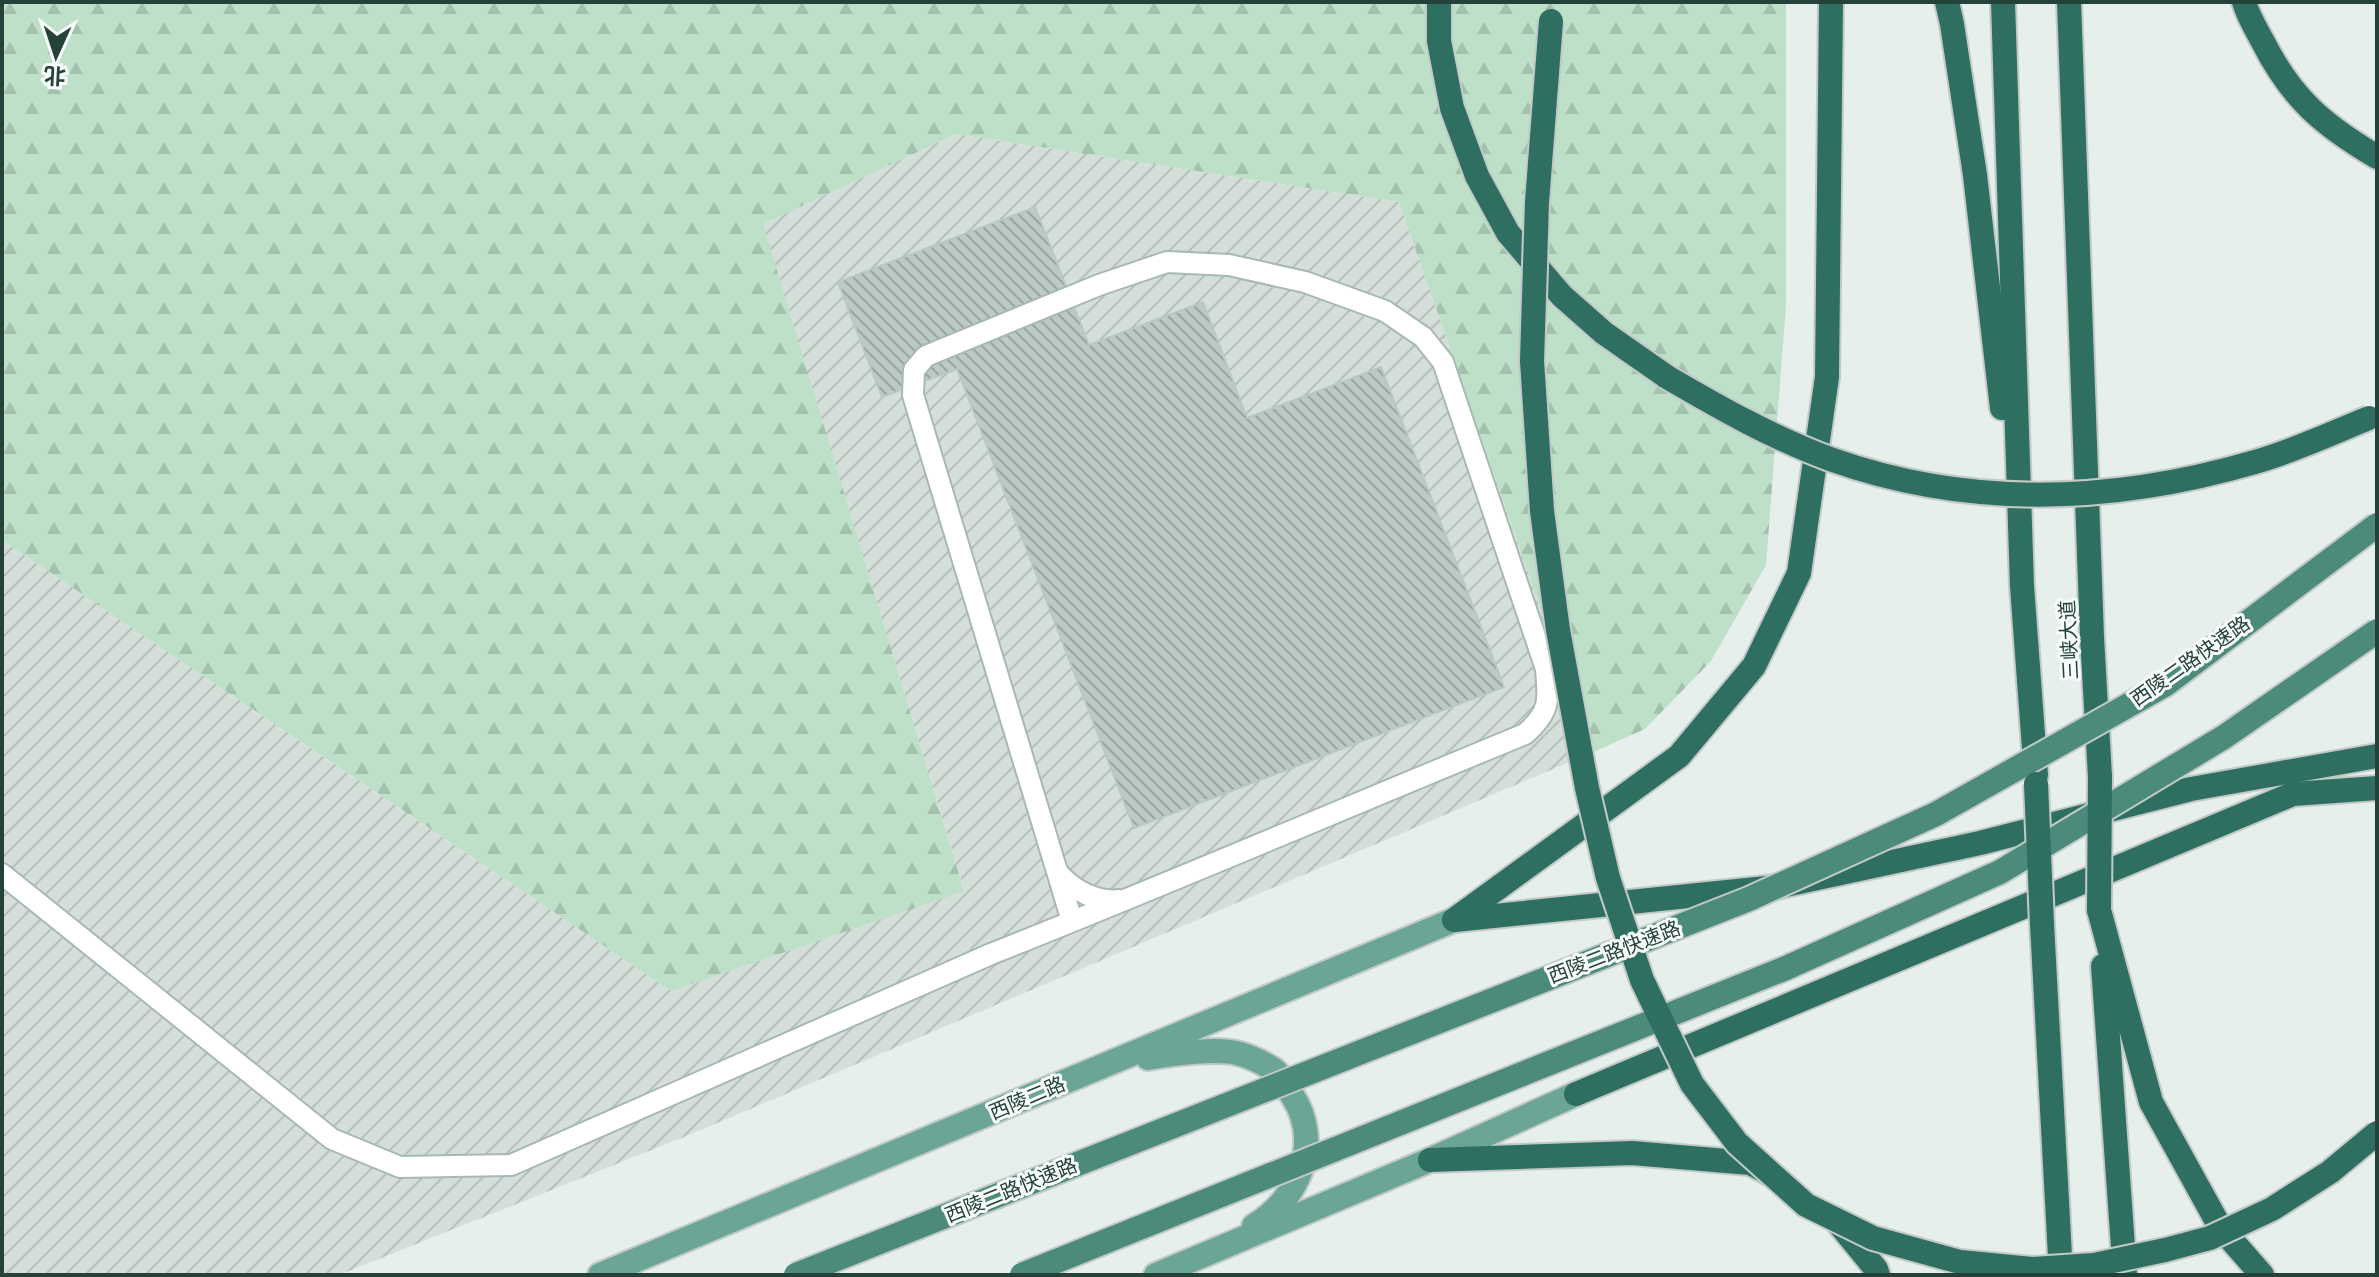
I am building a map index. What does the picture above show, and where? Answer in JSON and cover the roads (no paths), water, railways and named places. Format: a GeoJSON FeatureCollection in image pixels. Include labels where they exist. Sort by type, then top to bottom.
{"type":"FeatureCollection","features":[{"type":"Feature","properties":{"kind":"highway"},"geometry":{"type":"LineString","coordinates":[[1439,2],[1439,41],[1452,108],[1477,176],[1508,233],[1562,296],[1604,333],[1667,377],[1741,420],[1829,458],[1899,480],[1966,492],[2032,496],[2098,494],[2166,484],[2257,462],[2373,416]]}},
{"type":"Feature","properties":{"kind":"highway"},"geometry":{"type":"LineString","coordinates":[[1454,920],[1679,756],[1754,666],[1799,573],[1827,377],[1831,2]]}},
{"type":"Feature","properties":{"kind":"highway"},"geometry":{"type":"LineString","coordinates":[[1947,2],[1975,175],[2022,586]]}},
{"type":"Feature","properties":{"kind":"highway","name":"三峡大道"},"geometry":{"type":"LineString","coordinates":[[2003,2],[2022,586],[2036,784],[2061,1275]]}},
{"type":"Feature","properties":{"kind":"highway","name":"三峡大道"},"geometry":{"type":"LineString","coordinates":[[2069,2],[2100,777],[2099,910],[2125,1275]]}},
{"type":"Feature","properties":{"kind":"highway"},"geometry":{"type":"LineString","coordinates":[[2244,2],[2274,63],[2302,103],[2345,138],[2377,157]]}},
{"type":"Feature","properties":{"kind":"highway"},"geometry":{"type":"LineString","coordinates":[[1552,11],[1537,202],[1532,361],[1542,511],[1558,630],[1587,788],[1608,878],[1642,980],[1692,1084],[1737,1143],[1806,1205],[1873,1238],[1960,1262],[2032,1269],[2094,1265],[2210,1238],[2272,1209],[2330,1172],[2377,1133]]}},
{"type":"Feature","properties":{"kind":"highway","name":"西陵二路快速路"},"geometry":{"type":"LineString","coordinates":[[796,1275],[1749,899],[1936,814],[2166,684],[2377,525]]}},
{"type":"Feature","properties":{"kind":"highway"},"geometry":{"type":"LineString","coordinates":[[1022,1275],[1786,968],[2000,872],[2224,737],[2377,631]]}},
{"type":"Feature","properties":{"kind":"highway"},"geometry":{"type":"LineString","coordinates":[[1454,920],[1776,887],[1980,843],[2191,789],[2377,756]]}},
{"type":"Feature","properties":{"kind":"highway"},"geometry":{"type":"LineString","coordinates":[[1576,1094],[2293,794],[2377,788]]}},
{"type":"Feature","properties":{"kind":"highway"},"geometry":{"type":"LineString","coordinates":[[2099,910],[2151,1102],[2220,1227],[2262,1275]]}},
{"type":"Feature","properties":{"kind":"highway"},"geometry":{"type":"LineString","coordinates":[[1430,1160],[1632,1153],[1750,1163],[1795,1185],[1831,1214],[1878,1275]]}},
{"type":"Feature","properties":{"kind":"main road","name":"西陵二路"},"geometry":{"type":"LineString","coordinates":[[600,1275],[1454,920]]}},
{"type":"Feature","properties":{"kind":"main road"},"geometry":{"type":"LineString","coordinates":[[1070,1080],[1133,1060],[1185,1052],[1238,1053],[1276,1071],[1299,1106],[1307,1138],[1301,1175],[1287,1198],[1265,1220],[1211,1253]]}},
{"type":"Feature","properties":{"kind":"main road"},"geometry":{"type":"LineString","coordinates":[[1156,1275],[1430,1160],[1576,1094]]}},
{"type":"Feature","properties":{"kind":"lane"},"geometry":{"type":"LineString","coordinates":[[2,874],[332,1139],[400,1167],[511,1165],[1019,943],[1525,734],[1541,720],[1548,691],[1546,669],[1443,362],[1423,337],[1385,311],[1305,282],[1229,265],[1167,262],[1099,285],[926,356],[914,370],[913,395],[1072,921]]}},
{"type":"Feature","properties":{"kind":"lane"},"geometry":{"type":"LineString","coordinates":[[1019,943],[1049,917],[1059,890],[1058,876]]}},
{"type":"Feature","properties":{"kind":"lane"},"geometry":{"type":"LineString","coordinates":[[1058,876],[1085,894],[1106,901],[1126,899]]}}]}
